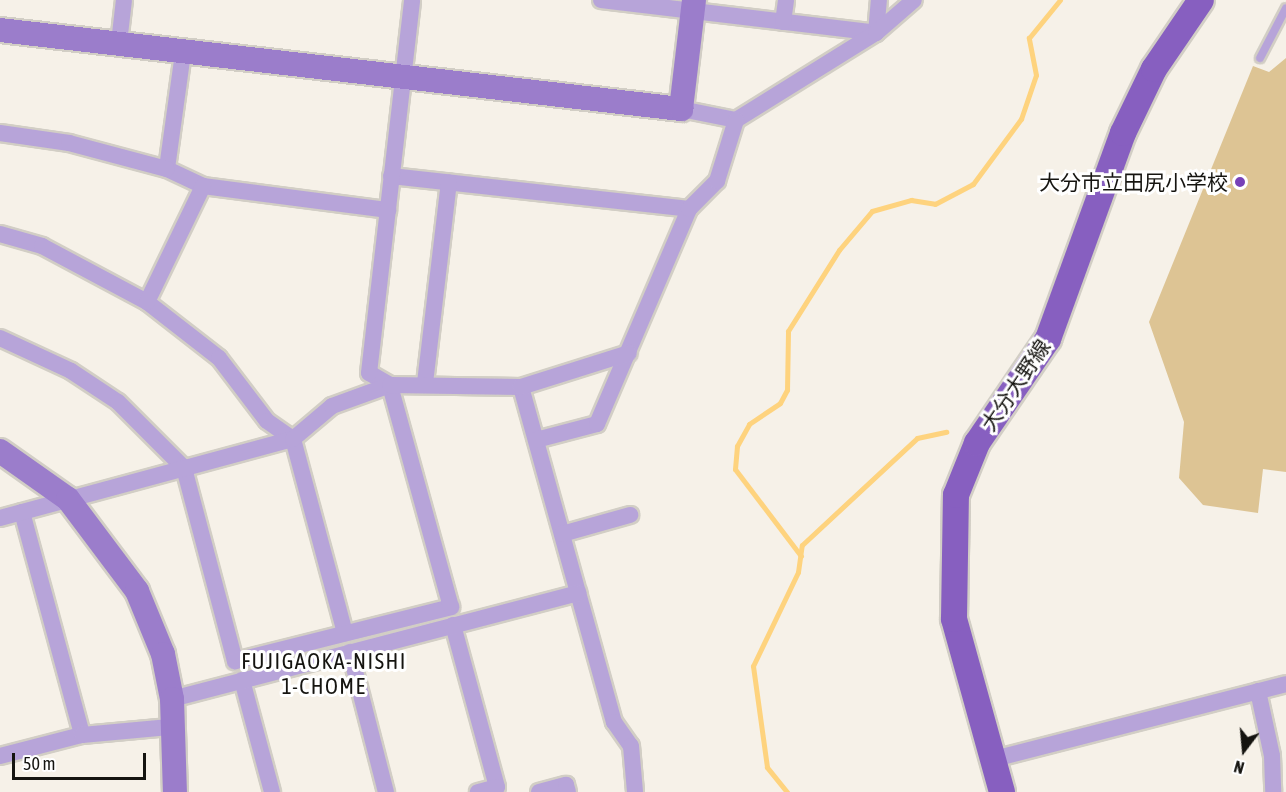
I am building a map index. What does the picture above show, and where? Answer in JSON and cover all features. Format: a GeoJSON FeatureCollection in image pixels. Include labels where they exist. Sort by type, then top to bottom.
{"type":"FeatureCollection","features":[{"type":"Feature","properties":{"kind":"main road","name":"大分大野線"},"geometry":{"type":"LineString","coordinates":[[1002,792],[951,603],[958,487],[976,443],[1047,339],[1123,133],[1155,69],[1200,0]]}},
{"type":"Feature","properties":{"kind":"street"},"geometry":{"type":"LineString","coordinates":[[119,43],[124,0]]}},
{"type":"Feature","properties":{"kind":"street"},"geometry":{"type":"LineString","coordinates":[[0,338],[71,371],[118,402],[184,468],[235,661],[451,606],[390,385],[369,372],[412,0]]}},
{"type":"Feature","properties":{"kind":"street"},"geometry":{"type":"LineString","coordinates":[[608,0],[693,5],[783,22],[876,33]]}},
{"type":"Feature","properties":{"kind":"street"},"geometry":{"type":"LineString","coordinates":[[783,22],[786,0]]}},
{"type":"Feature","properties":{"kind":"street"},"geometry":{"type":"LineString","coordinates":[[876,33],[879,0]]}},
{"type":"Feature","properties":{"kind":"street"},"geometry":{"type":"LineString","coordinates":[[536,440],[597,424],[689,209],[717,181],[736,120],[876,33],[914,0]]}},
{"type":"Feature","properties":{"kind":"street"},"geometry":{"type":"LineString","coordinates":[[681,110],[693,5]]}},
{"type":"Feature","properties":{"kind":"street"},"geometry":{"type":"LineString","coordinates":[[0,30],[119,43],[183,53],[403,76],[681,110],[736,120]]}},
{"type":"Feature","properties":{"kind":"street"},"geometry":{"type":"LineString","coordinates":[[167,169],[183,53]]}},
{"type":"Feature","properties":{"kind":"street"},"geometry":{"type":"LineString","coordinates":[[0,133],[69,143],[167,169],[204,186],[388,210]]}},
{"type":"Feature","properties":{"kind":"street"},"geometry":{"type":"LineString","coordinates":[[391,176],[689,209]]}},
{"type":"Feature","properties":{"kind":"street"},"geometry":{"type":"LineString","coordinates":[[425,383],[449,182]]}},
{"type":"Feature","properties":{"kind":"street"},"geometry":{"type":"LineString","coordinates":[[147,302],[204,186]]}},
{"type":"Feature","properties":{"kind":"street"},"geometry":{"type":"LineString","coordinates":[[0,234],[42,246],[147,302],[219,358],[267,422],[293,439],[345,633]]}},
{"type":"Feature","properties":{"kind":"street"},"geometry":{"type":"LineString","coordinates":[[0,518],[293,439],[332,406],[390,385],[425,383],[521,387],[629,353]]}},
{"type":"Feature","properties":{"kind":"street"},"geometry":{"type":"LineString","coordinates":[[521,387],[614,722],[632,746],[635,792]]}},
{"type":"Feature","properties":{"kind":"street"},"geometry":{"type":"LineString","coordinates":[[0,451],[68,500],[137,591],[164,654],[172,699],[170,727],[175,792]]}},
{"type":"Feature","properties":{"kind":"street"},"geometry":{"type":"LineString","coordinates":[[22,512],[82,735]]}},
{"type":"Feature","properties":{"kind":"street"},"geometry":{"type":"LineString","coordinates":[[562,534],[630,515]]}},
{"type":"Feature","properties":{"kind":"street"},"geometry":{"type":"LineString","coordinates":[[172,699],[578,593]]}},
{"type":"Feature","properties":{"kind":"street"},"geometry":{"type":"LineString","coordinates":[[453,626],[497,787],[478,792]]}},
{"type":"Feature","properties":{"kind":"street"},"geometry":{"type":"LineString","coordinates":[[350,652],[386,792]]}},
{"type":"Feature","properties":{"kind":"street"},"geometry":{"type":"LineString","coordinates":[[242,680],[272,792]]}},
{"type":"Feature","properties":{"kind":"street"},"geometry":{"type":"LineString","coordinates":[[994,759],[1286,684]]}},
{"type":"Feature","properties":{"kind":"street"},"geometry":{"type":"LineString","coordinates":[[1257,690],[1272,756],[1274,792]]}},
{"type":"Feature","properties":{"kind":"street"},"geometry":{"type":"LineString","coordinates":[[0,756],[82,735],[170,727]]}},
{"type":"Feature","properties":{"kind":"street"},"geometry":{"type":"LineString","coordinates":[[539,792],[566,784],[568,792]]}},
{"type":"Feature","properties":{"kind":"lane"},"geometry":{"type":"LineString","coordinates":[[1260,58],[1286,8]]}},
{"type":"Feature","properties":{"kind":"shaded area","name":"大分市立田尻小学校"},"geometry":{"type":"Polygon","coordinates":[[[1286,58],[1286,472],[1263,469],[1258,513],[1203,505],[1179,478],[1184,422],[1149,322],[1253,66],[1269,72],[1286,58]]]}},
{"type":"Feature","properties":{"kind":"waterway"},"geometry":{"type":"LineString","coordinates":[[801,556],[735,469],[737,446],[749,424],[780,403],[787,390],[788,331],[839,250],[872,211],[911,200],[935,204],[973,184],[1021,119],[1036,75],[1029,38],[1060,0]]}},
{"type":"Feature","properties":{"kind":"waterway"},"geometry":{"type":"LineString","coordinates":[[787,792],[767,767],[753,666],[798,572],[802,545],[917,438],[946,432]]}},
{"type":"Feature","properties":{"kind":"place","name":"大分市立田尻小学校"},"geometry":{"type":"Point","coordinates":[1240,182]}},
{"type":"Feature","properties":{"kind":"district","name":"FUJIGAOKA-NISHI 1-CHOME"},"geometry":{"type":"Point","coordinates":[324,674]}}]}
